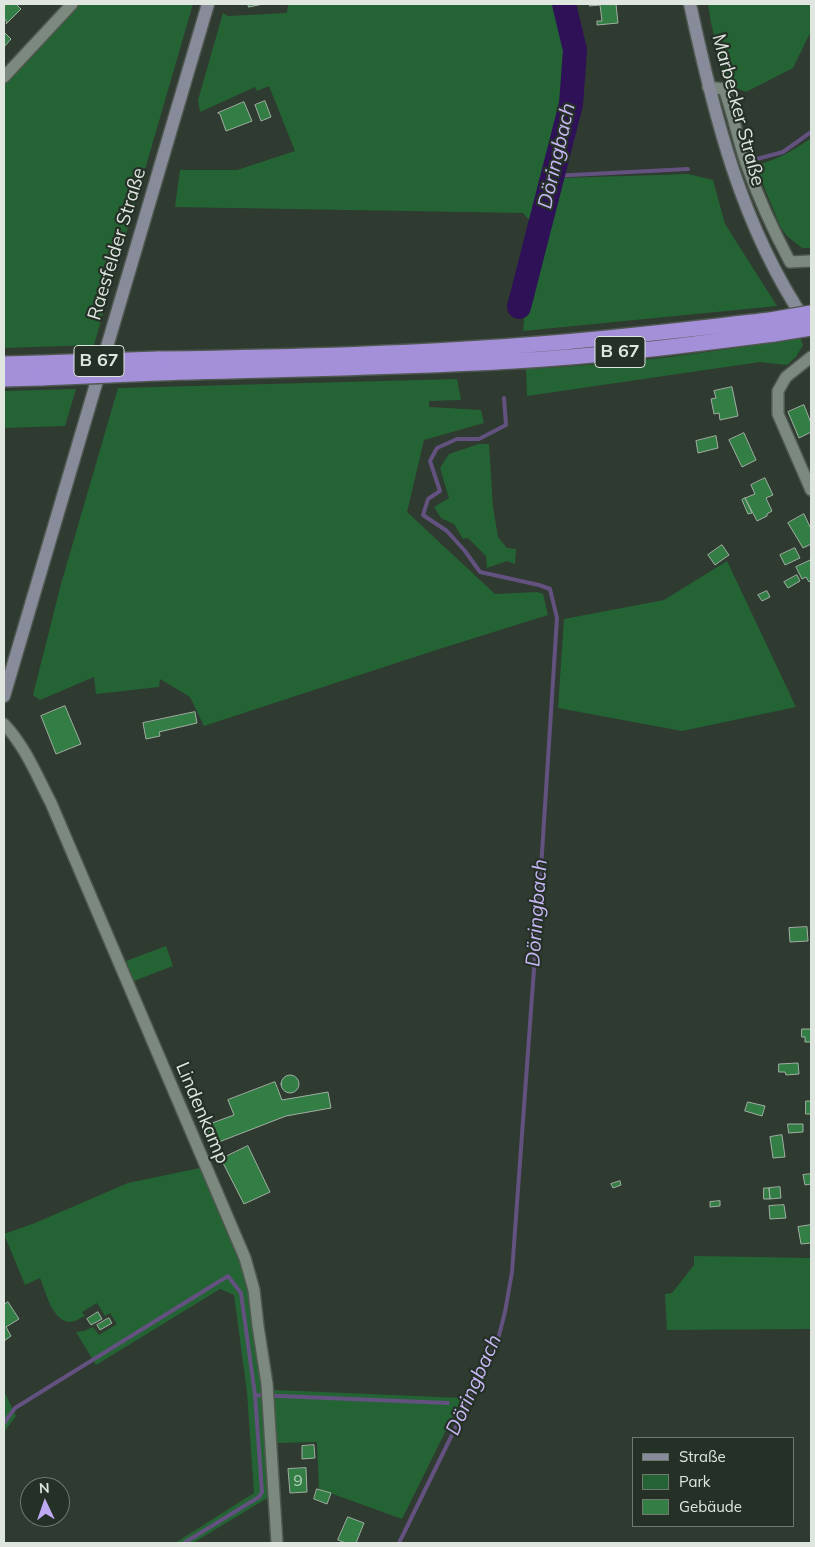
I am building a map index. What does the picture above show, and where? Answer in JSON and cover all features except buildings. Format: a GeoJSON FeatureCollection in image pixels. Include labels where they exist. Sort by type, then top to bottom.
{"type":"FeatureCollection","features":[{"type":"Feature","properties":{"kind":"highway","name":"B 67"},"geometry":{"type":"LineString","coordinates":[[772,327],[811,313]]}},
{"type":"Feature","properties":{"kind":"highway","name":"B 67"},"geometry":{"type":"LineString","coordinates":[[4,364],[40,370],[158,366],[468,349],[772,327],[811,329]]}},
{"type":"Feature","properties":{"kind":"highway","name":"B 67"},"geometry":{"type":"LineString","coordinates":[[4,379],[40,370]]}},
{"type":"Feature","properties":{"kind":"main road","name":"Raesfelder Straße"},"geometry":{"type":"LineString","coordinates":[[4,696],[208,4]]}},
{"type":"Feature","properties":{"kind":"main road","name":"Marbecker Straße"},"geometry":{"type":"LineString","coordinates":[[690,4],[708,88],[729,163],[749,216],[771,263],[794,305],[811,329]]}},
{"type":"Feature","properties":{"kind":"street"},"geometry":{"type":"LineString","coordinates":[[4,77],[72,4]]}},
{"type":"Feature","properties":{"kind":"street"},"geometry":{"type":"LineString","coordinates":[[708,88],[724,89],[750,172],[772,229],[790,262],[811,261]]}},
{"type":"Feature","properties":{"kind":"street"},"geometry":{"type":"LineString","coordinates":[[811,357],[786,377],[778,391],[778,414],[811,490]]}},
{"type":"Feature","properties":{"kind":"street","name":"Lindenkamp"},"geometry":{"type":"LineString","coordinates":[[4,724],[14,734],[22,747],[51,803],[245,1258],[254,1290],[267,1384],[277,1543]]}},
{"type":"Feature","properties":{"kind":"green space"},"geometry":{"type":"Polygon","coordinates":[[[77,4],[193,4],[94,345],[4,348],[4,81],[77,4]]]}},
{"type":"Feature","properties":{"kind":"green space"},"geometry":{"type":"Polygon","coordinates":[[[288,4],[558,4],[565,24],[570,57],[564,97],[547,163],[529,220],[523,213],[175,207],[180,170],[237,170],[295,151],[269,86],[257,91],[255,87],[200,112],[198,100],[223,13],[228,16],[287,13],[288,4]]]}},
{"type":"Feature","properties":{"kind":"green space"},"geometry":{"type":"Polygon","coordinates":[[[708,4],[811,4],[811,31],[793,68],[746,92],[726,84],[708,4]]]}},
{"type":"Feature","properties":{"kind":"green space"},"geometry":{"type":"Polygon","coordinates":[[[811,138],[811,248],[802,248],[787,236],[781,228],[755,165],[784,154],[811,138]]]}},
{"type":"Feature","properties":{"kind":"green space"},"geometry":{"type":"Polygon","coordinates":[[[688,174],[713,180],[725,224],[777,306],[523,331],[525,310],[533,300],[561,178],[688,174]]]}},
{"type":"Feature","properties":{"kind":"green space"},"geometry":{"type":"Polygon","coordinates":[[[800,338],[803,345],[796,357],[787,365],[760,362],[527,396],[526,369],[664,358],[800,338]]]}},
{"type":"Feature","properties":{"kind":"green space"},"geometry":{"type":"Polygon","coordinates":[[[457,379],[461,400],[429,401],[429,407],[481,410],[484,423],[424,440],[407,512],[495,594],[537,592],[543,594],[548,615],[204,726],[190,697],[160,679],[159,687],[96,694],[94,677],[40,700],[33,695],[61,584],[118,388],[457,379]]]}},
{"type":"Feature","properties":{"kind":"green space"},"geometry":{"type":"Polygon","coordinates":[[[76,389],[65,426],[4,428],[4,391],[76,389]]]}},
{"type":"Feature","properties":{"kind":"green space"},"geometry":{"type":"Polygon","coordinates":[[[479,444],[489,444],[493,507],[498,537],[507,548],[516,549],[515,564],[507,561],[487,568],[486,556],[468,538],[463,539],[454,524],[441,518],[434,507],[449,498],[440,468],[449,454],[479,444]]]}},
{"type":"Feature","properties":{"kind":"green space"},"geometry":{"type":"Polygon","coordinates":[[[727,561],[796,707],[682,731],[558,708],[564,619],[664,600],[727,561]]]}},
{"type":"Feature","properties":{"kind":"green space"},"geometry":{"type":"Polygon","coordinates":[[[166,946],[173,966],[134,981],[126,961],[166,946]]]}},
{"type":"Feature","properties":{"kind":"green space"},"geometry":{"type":"Polygon","coordinates":[[[200,1168],[239,1258],[248,1294],[262,1390],[269,1497],[193,1543],[175,1543],[254,1493],[247,1392],[234,1295],[220,1289],[96,1365],[76,1332],[93,1327],[99,1335],[117,1324],[110,1313],[105,1316],[97,1303],[82,1312],[85,1316],[74,1321],[70,1322],[59,1317],[50,1305],[40,1278],[25,1285],[4,1234],[35,1223],[128,1183],[200,1168]]]}},
{"type":"Feature","properties":{"kind":"green space"},"geometry":{"type":"Polygon","coordinates":[[[694,1256],[811,1258],[811,1329],[667,1330],[665,1294],[672,1293],[694,1265],[694,1256]]]}},
{"type":"Feature","properties":{"kind":"green space"},"geometry":{"type":"Polygon","coordinates":[[[274,1390],[462,1398],[402,1519],[319,1489],[317,1442],[277,1443],[274,1390]]]}},
{"type":"Feature","properties":{"kind":"green space"},"geometry":{"type":"Polygon","coordinates":[[[4,1391],[16,1416],[4,1432],[4,1391]]]}},
{"type":"Feature","properties":{"kind":"waterway","name":"Döringbach"},"geometry":{"type":"LineString","coordinates":[[519,307],[571,104],[575,50],[564,4]]}},
{"type":"Feature","properties":{"kind":"waterway"},"geometry":{"type":"LineString","coordinates":[[753,160],[783,152],[811,132]]}},
{"type":"Feature","properties":{"kind":"waterway"},"geometry":{"type":"LineString","coordinates":[[552,176],[688,169]]}},
{"type":"Feature","properties":{"kind":"waterway","name":"Döringbach"},"geometry":{"type":"LineString","coordinates":[[399,1543],[497,1343],[512,1272],[557,618],[550,589],[480,572],[447,531],[423,515],[428,499],[440,491],[430,461],[437,448],[457,439],[479,439],[506,425],[504,398]]}},
{"type":"Feature","properties":{"kind":"waterway"},"geometry":{"type":"LineString","coordinates":[[4,1423],[15,1408],[228,1276],[241,1293],[255,1395]]}},
{"type":"Feature","properties":{"kind":"waterway"},"geometry":{"type":"LineString","coordinates":[[184,1543],[259,1497],[262,1492],[255,1395],[448,1403]]}}]}
